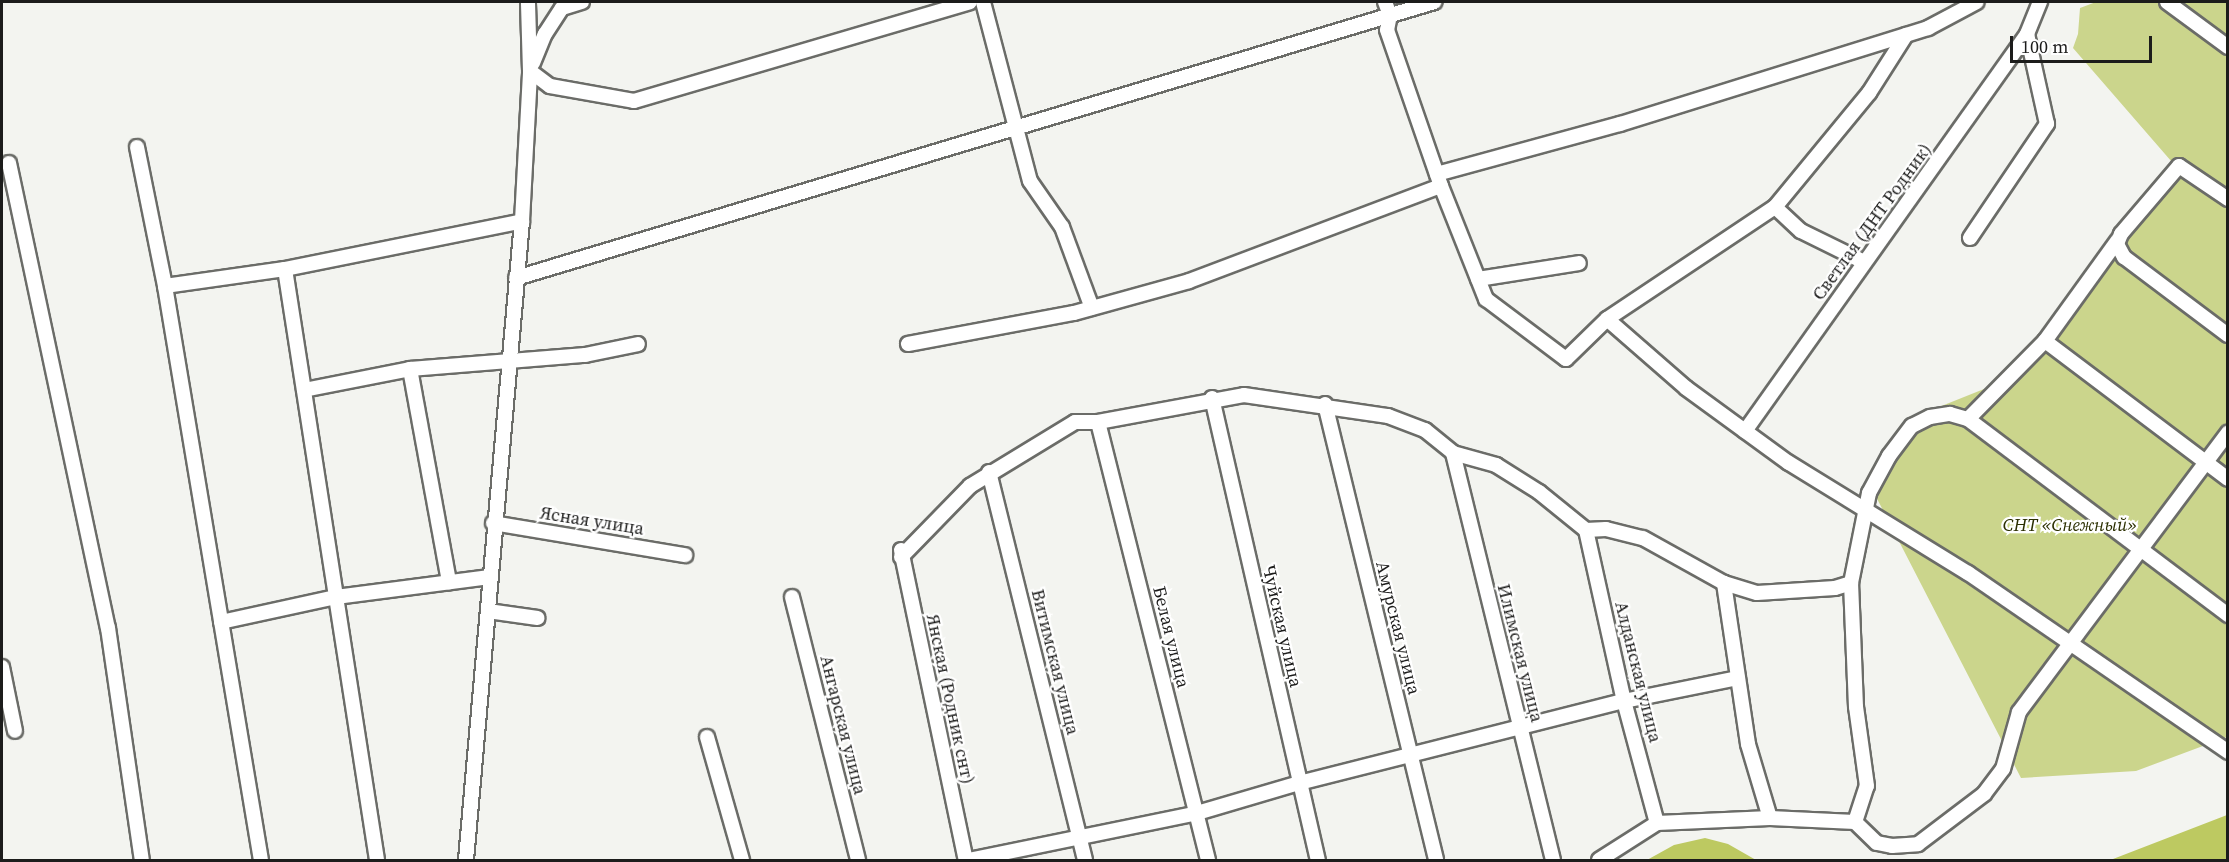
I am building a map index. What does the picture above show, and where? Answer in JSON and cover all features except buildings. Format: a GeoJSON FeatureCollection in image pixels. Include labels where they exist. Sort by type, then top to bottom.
{"type":"FeatureCollection","features":[{"type":"Feature","properties":{"kind":"street"},"geometry":{"type":"LineString","coordinates":[[466,861],[488,611],[493,523],[522,221],[530,71],[528,2]]}},
{"type":"Feature","properties":{"kind":"street"},"geometry":{"type":"LineString","coordinates":[[530,71],[544,34],[562,8],[582,2]]}},
{"type":"Feature","properties":{"kind":"street"},"geometry":{"type":"LineString","coordinates":[[530,71],[550,86],[634,101],[970,2]]}},
{"type":"Feature","properties":{"kind":"street"},"geometry":{"type":"LineString","coordinates":[[983,2],[1030,181],[1062,227],[1092,308]]}},
{"type":"Feature","properties":{"kind":"street"},"geometry":{"type":"LineString","coordinates":[[516,278],[1016,127],[1387,8],[1434,2]]}},
{"type":"Feature","properties":{"kind":"street"},"geometry":{"type":"LineString","coordinates":[[908,344],[987,332],[1092,308],[1189,280],[1439,180],[1928,28],[1977,2]]}},
{"type":"Feature","properties":{"kind":"street","name":"Светлая (ДНТ Родник)"},"geometry":{"type":"LineString","coordinates":[[1745,431],[2027,34],[2040,2]]}},
{"type":"Feature","properties":{"kind":"street"},"geometry":{"type":"LineString","coordinates":[[2167,2],[2228,47]]}},
{"type":"Feature","properties":{"kind":"street"},"geometry":{"type":"LineString","coordinates":[[1387,8],[1387,30],[1439,180],[1486,299],[1566,358],[1607,320],[1775,207],[1869,93],[1906,35]]}},
{"type":"Feature","properties":{"kind":"street"},"geometry":{"type":"LineString","coordinates":[[1970,238],[2047,124],[2027,34]]}},
{"type":"Feature","properties":{"kind":"street"},"geometry":{"type":"LineString","coordinates":[[137,147],[165,286],[261,861]]}},
{"type":"Feature","properties":{"kind":"street"},"geometry":{"type":"LineString","coordinates":[[9,163],[108,628],[142,861]]}},
{"type":"Feature","properties":{"kind":"street"},"geometry":{"type":"LineString","coordinates":[[1968,419],[2045,341],[2117,241],[2179,166],[2228,199]]}},
{"type":"Feature","properties":{"kind":"street"},"geometry":{"type":"LineString","coordinates":[[1775,207],[1801,231],[1864,262]]}},
{"type":"Feature","properties":{"kind":"street"},"geometry":{"type":"LineString","coordinates":[[165,286],[285,269],[522,221]]}},
{"type":"Feature","properties":{"kind":"street"},"geometry":{"type":"LineString","coordinates":[[2117,241],[2124,257],[2228,335]]}},
{"type":"Feature","properties":{"kind":"street"},"geometry":{"type":"LineString","coordinates":[[1478,279],[1579,264]]}},
{"type":"Feature","properties":{"kind":"street"},"geometry":{"type":"LineString","coordinates":[[285,269],[377,861]]}},
{"type":"Feature","properties":{"kind":"street"},"geometry":{"type":"LineString","coordinates":[[1607,320],[1644,355],[1745,431],[1968,573],[2228,752]]}},
{"type":"Feature","properties":{"kind":"street"},"geometry":{"type":"LineString","coordinates":[[2045,341],[2228,479]]}},
{"type":"Feature","properties":{"kind":"street"},"geometry":{"type":"LineString","coordinates":[[304,390],[410,369],[585,355],[638,344]]}},
{"type":"Feature","properties":{"kind":"street"},"geometry":{"type":"LineString","coordinates":[[410,369],[449,582]]}},
{"type":"Feature","properties":{"kind":"street"},"geometry":{"type":"LineString","coordinates":[[989,472],[1075,422],[1098,422],[1212,398],[1244,395],[1325,404],[1388,416],[1425,430],[1453,453],[1496,465],[1539,492],[1586,530],[1606,529],[1643,538],[1724,583],[1757,592],[1835,588],[1851,583]]}},
{"type":"Feature","properties":{"kind":"street","name":"Чуйская улица"},"geometry":{"type":"LineString","coordinates":[[1212,398],[1318,861]]}},
{"type":"Feature","properties":{"kind":"street","name":"Амурская улица"},"geometry":{"type":"LineString","coordinates":[[1325,404],[1436,861]]}},
{"type":"Feature","properties":{"kind":"street"},"geometry":{"type":"LineString","coordinates":[[1855,822],[1867,786],[1856,707],[1851,583],[1869,493],[1911,426],[1930,417],[1950,414],[1968,419],[2228,615]]}},
{"type":"Feature","properties":{"kind":"street","name":"Белая улица"},"geometry":{"type":"LineString","coordinates":[[1098,422],[1208,861]]}},
{"type":"Feature","properties":{"kind":"street"},"geometry":{"type":"LineString","coordinates":[[1599,861],[1657,823],[1770,818],[1855,822],[1877,843],[1892,846],[1918,844],[1984,794],[2003,770],[2019,712],[2228,433]]}},
{"type":"Feature","properties":{"kind":"street","name":"Илимская улица"},"geometry":{"type":"LineString","coordinates":[[1453,453],[1553,861]]}},
{"type":"Feature","properties":{"kind":"street","name":"Янская (Родник снт)"},"geometry":{"type":"LineString","coordinates":[[968,861],[901,551],[970,486],[989,472]]}},
{"type":"Feature","properties":{"kind":"street","name":"Витимская улица"},"geometry":{"type":"LineString","coordinates":[[989,472],[1085,861]]}},
{"type":"Feature","properties":{"kind":"street","name":"Ясная улица"},"geometry":{"type":"LineString","coordinates":[[493,523],[685,555]]}},
{"type":"Feature","properties":{"kind":"street","name":"Алданская улица"},"geometry":{"type":"LineString","coordinates":[[1586,530],[1624,700],[1657,823]]}},
{"type":"Feature","properties":{"kind":"street"},"geometry":{"type":"LineString","coordinates":[[222,622],[336,597],[490,577]]}},
{"type":"Feature","properties":{"kind":"street"},"geometry":{"type":"LineString","coordinates":[[1724,583],[1748,744],[1770,818]]}},
{"type":"Feature","properties":{"kind":"street","name":"Ангарская улица"},"geometry":{"type":"LineString","coordinates":[[792,597],[858,861]]}},
{"type":"Feature","properties":{"kind":"street"},"geometry":{"type":"LineString","coordinates":[[488,611],[538,618]]}},
{"type":"Feature","properties":{"kind":"street"},"geometry":{"type":"LineString","coordinates":[[2,667],[15,731]]}},
{"type":"Feature","properties":{"kind":"street"},"geometry":{"type":"LineString","coordinates":[[968,861],[1080,840],[1197,813],[1299,783],[1624,700],[1738,678]]}},
{"type":"Feature","properties":{"kind":"street"},"geometry":{"type":"LineString","coordinates":[[707,737],[742,861]]}},
{"type":"Feature","properties":{"kind":"green space","name":"СНТ «Снежный»"},"geometry":{"type":"Polygon","coordinates":[[[2096,2],[2227,2],[2227,737],[2136,771],[2021,778],[1871,487],[1929,411],[2024,373],[2178,169],[2073,48],[2078,34],[2080,8],[2096,2]]]}},
{"type":"Feature","properties":{"kind":"shaded area"},"geometry":{"type":"Polygon","coordinates":[[[2227,815],[2227,860],[2101,860],[2113,859],[2227,815]]]}},
{"type":"Feature","properties":{"kind":"shaded area"},"geometry":{"type":"Polygon","coordinates":[[[1705,838],[1728,844],[1756,860],[1647,860],[1674,845],[1705,838]]]}}]}
